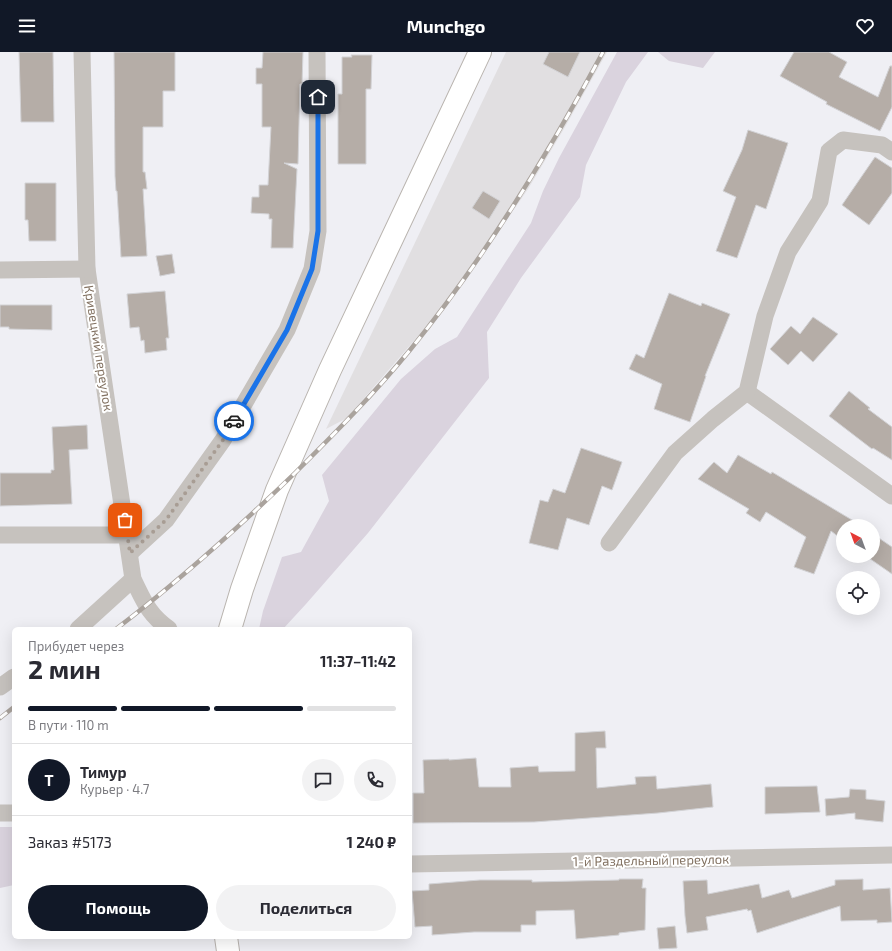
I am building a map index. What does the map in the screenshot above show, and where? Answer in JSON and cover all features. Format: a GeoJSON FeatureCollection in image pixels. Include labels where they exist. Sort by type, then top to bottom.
{"type":"FeatureCollection","features":[{"type":"Feature","properties":{"kind":"main road"},"geometry":{"type":"LineString","coordinates":[[231,627],[242,589],[277,490],[330,370],[480,52]]}},
{"type":"Feature","properties":{"kind":"main road"},"geometry":{"type":"LineString","coordinates":[[226,939],[228,951]]}},
{"type":"Feature","properties":{"kind":"street","name":"Кривецкий переулок"},"geometry":{"type":"LineString","coordinates":[[82,52],[87,269],[128,535],[133,579],[146,606],[166,627]]}},
{"type":"Feature","properties":{"kind":"street"},"geometry":{"type":"LineString","coordinates":[[130,553],[166,520],[223,440],[287,330],[312,269],[318,231],[318,52]]}},
{"type":"Feature","properties":{"kind":"street"},"geometry":{"type":"LineString","coordinates":[[609,543],[675,453],[713,419],[747,392],[764,316],[788,252],[820,200],[829,151],[843,140],[882,145],[892,152]]}},
{"type":"Feature","properties":{"kind":"street"},"geometry":{"type":"LineString","coordinates":[[0,270],[87,269]]}},
{"type":"Feature","properties":{"kind":"street"},"geometry":{"type":"LineString","coordinates":[[747,392],[892,496]]}},
{"type":"Feature","properties":{"kind":"street"},"geometry":{"type":"LineString","coordinates":[[0,535],[128,535]]}},
{"type":"Feature","properties":{"kind":"street"},"geometry":{"type":"LineString","coordinates":[[80,627],[133,579]]}},
{"type":"Feature","properties":{"kind":"street"},"geometry":{"type":"LineString","coordinates":[[0,687],[12,678]]}},
{"type":"Feature","properties":{"kind":"street"},"geometry":{"type":"LineString","coordinates":[[0,813],[12,813]]}},
{"type":"Feature","properties":{"kind":"street","name":"1-й Раздельный переулок"},"geometry":{"type":"LineString","coordinates":[[412,864],[892,855]]}},
{"type":"Feature","properties":{"kind":"shaded area"},"geometry":{"type":"Polygon","coordinates":[[[506,52],[607,52],[528,189],[497,234],[432,320],[347,418],[326,429],[506,52]]]}},
{"type":"Feature","properties":{"kind":"shaded area"},"geometry":{"type":"Polygon","coordinates":[[[617,52],[648,52],[626,82],[586,165],[580,197],[521,278],[487,332],[489,378],[368,533],[285,627],[259,627],[263,611],[282,557],[301,552],[329,501],[322,475],[401,379],[435,349],[457,337],[531,223],[543,191],[559,158],[617,52]]]}},
{"type":"Feature","properties":{"kind":"shaded area"},"geometry":{"type":"Polygon","coordinates":[[[658,52],[715,52],[703,68],[669,61],[658,52]]]}},
{"type":"Feature","properties":{"kind":"shaded area"},"geometry":{"type":"Polygon","coordinates":[[[0,827],[12,827],[12,885],[0,888],[0,827]]]}},
{"type":"Feature","properties":{"kind":"building"},"geometry":{"type":"Polygon","coordinates":[[[19,52],[53,52],[54,122],[21,122],[19,52]]]}},
{"type":"Feature","properties":{"kind":"building"},"geometry":{"type":"Polygon","coordinates":[[[114,52],[175,52],[175,91],[163,91],[163,127],[143,127],[143,172],[145,172],[147,189],[143,189],[147,256],[121,257],[115,176],[114,52]]]}},
{"type":"Feature","properties":{"kind":"building"},"geometry":{"type":"Polygon","coordinates":[[[263,52],[303,52],[302,84],[300,84],[298,164],[284,163],[297,169],[293,248],[271,248],[272,219],[269,219],[269,214],[251,213],[252,197],[259,197],[259,185],[268,185],[271,127],[262,127],[262,84],[256,84],[256,68],[262,68],[263,52]]]}},
{"type":"Feature","properties":{"kind":"building"},"geometry":{"type":"Polygon","coordinates":[[[549,52],[580,52],[568,77],[543,64],[549,52]]]}},
{"type":"Feature","properties":{"kind":"building"},"geometry":{"type":"Polygon","coordinates":[[[794,52],[829,52],[847,62],[839,77],[878,97],[890,66],[892,66],[892,107],[880,131],[826,104],[827,102],[780,76],[794,52]]]}},
{"type":"Feature","properties":{"kind":"building"},"geometry":{"type":"Polygon","coordinates":[[[351,55],[372,55],[371,89],[366,89],[366,164],[338,164],[338,94],[342,94],[342,57],[352,57],[351,55]]]}},
{"type":"Feature","properties":{"kind":"building"},"geometry":{"type":"Polygon","coordinates":[[[748,130],[788,143],[766,209],[756,205],[737,258],[716,251],[736,197],[723,191],[742,150],[748,130]]]}},
{"type":"Feature","properties":{"kind":"building"},"geometry":{"type":"Polygon","coordinates":[[[875,157],[892,168],[892,193],[869,225],[842,205],[875,157]]]}},
{"type":"Feature","properties":{"kind":"building"},"geometry":{"type":"Polygon","coordinates":[[[25,183],[56,183],[56,241],[29,241],[28,220],[25,220],[25,183]]]}},
{"type":"Feature","properties":{"kind":"building"},"geometry":{"type":"Polygon","coordinates":[[[483,191],[500,201],[489,219],[472,208],[483,191]]]}},
{"type":"Feature","properties":{"kind":"building"},"geometry":{"type":"Polygon","coordinates":[[[172,254],[175,273],[160,276],[156,256],[172,254]]]}},
{"type":"Feature","properties":{"kind":"building"},"geometry":{"type":"Polygon","coordinates":[[[165,291],[169,338],[166,338],[167,350],[145,353],[144,340],[141,341],[139,327],[130,328],[127,294],[165,291]]]}},
{"type":"Feature","properties":{"kind":"building"},"geometry":{"type":"Polygon","coordinates":[[[669,293],[701,306],[702,303],[730,314],[705,376],[690,422],[654,409],[662,384],[629,369],[636,354],[644,358],[669,293]]]}},
{"type":"Feature","properties":{"kind":"building"},"geometry":{"type":"Polygon","coordinates":[[[0,305],[52,305],[52,330],[9,329],[9,327],[0,327],[0,305]]]}},
{"type":"Feature","properties":{"kind":"building"},"geometry":{"type":"Polygon","coordinates":[[[813,317],[838,334],[813,362],[801,351],[788,365],[770,349],[791,326],[800,334],[813,317]]]}},
{"type":"Feature","properties":{"kind":"building"},"geometry":{"type":"Polygon","coordinates":[[[849,391],[870,408],[868,409],[892,427],[892,460],[873,448],[872,449],[829,416],[849,391]]]}},
{"type":"Feature","properties":{"kind":"building"},"geometry":{"type":"Polygon","coordinates":[[[87,425],[88,449],[69,450],[72,504],[0,506],[0,473],[51,473],[51,470],[54,470],[52,427],[87,425]]]}},
{"type":"Feature","properties":{"kind":"building"},"geometry":{"type":"Polygon","coordinates":[[[581,448],[622,462],[612,490],[602,486],[589,525],[567,518],[558,550],[529,543],[540,500],[548,502],[553,489],[565,493],[581,448]]]}},
{"type":"Feature","properties":{"kind":"building"},"geometry":{"type":"Polygon","coordinates":[[[738,455],[771,474],[772,472],[850,519],[836,519],[836,535],[831,531],[814,574],[794,567],[806,537],[766,512],[760,522],[746,513],[749,509],[698,479],[714,462],[727,473],[738,455]]]}},
{"type":"Feature","properties":{"kind":"building"},"geometry":{"type":"Polygon","coordinates":[[[880,539],[892,547],[892,574],[876,563],[880,563],[880,539]]]}},
{"type":"Feature","properties":{"kind":"building"},"geometry":{"type":"Polygon","coordinates":[[[605,731],[606,748],[596,748],[597,788],[636,784],[635,777],[656,776],[657,789],[711,784],[713,807],[658,813],[534,822],[413,823],[413,793],[424,793],[423,760],[476,758],[479,787],[511,787],[510,768],[538,766],[539,772],[575,771],[575,733],[605,731]]]}},
{"type":"Feature","properties":{"kind":"building"},"geometry":{"type":"Polygon","coordinates":[[[817,786],[820,812],[765,814],[765,787],[817,786]]]}},
{"type":"Feature","properties":{"kind":"building"},"geometry":{"type":"Polygon","coordinates":[[[850,789],[866,790],[866,799],[885,801],[883,822],[855,819],[855,813],[826,816],[825,799],[849,797],[850,789]]]}},
{"type":"Feature","properties":{"kind":"building"},"geometry":{"type":"Polygon","coordinates":[[[643,879],[642,888],[646,888],[645,930],[619,933],[619,935],[576,939],[574,910],[536,911],[536,925],[521,925],[521,932],[474,932],[432,935],[432,926],[415,927],[412,891],[429,890],[429,884],[480,880],[532,880],[532,882],[643,879]]]}},
{"type":"Feature","properties":{"kind":"building"},"geometry":{"type":"Polygon","coordinates":[[[863,879],[863,890],[890,888],[892,922],[877,923],[877,920],[841,921],[840,906],[757,933],[751,910],[748,911],[747,909],[706,917],[708,930],[687,933],[683,881],[707,880],[708,894],[759,884],[762,898],[789,890],[792,898],[835,885],[835,880],[863,879]]]}},
{"type":"Feature","properties":{"kind":"building"},"geometry":{"type":"Polygon","coordinates":[[[675,926],[677,948],[659,949],[657,928],[675,926]]]}},
{"type":"Feature","properties":{"kind":"railway"},"geometry":{"type":"LineString","coordinates":[[119,627],[185,573],[274,494],[368,398],[410,350],[438,315],[514,206],[560,130],[603,52]]}},
{"type":"Feature","properties":{"kind":"railway"},"geometry":{"type":"LineString","coordinates":[[0,718],[12,709]]}},
{"type":"Feature","properties":{"kind":"way so far"},"geometry":{"type":"LineString","coordinates":[[125,520],[130,553],[166,520],[223,440],[234,421]]}},
{"type":"Feature","properties":{"kind":"route"},"geometry":{"type":"LineString","coordinates":[[234,421],[287,330],[312,269],[318,231],[318,97]]}}]}
